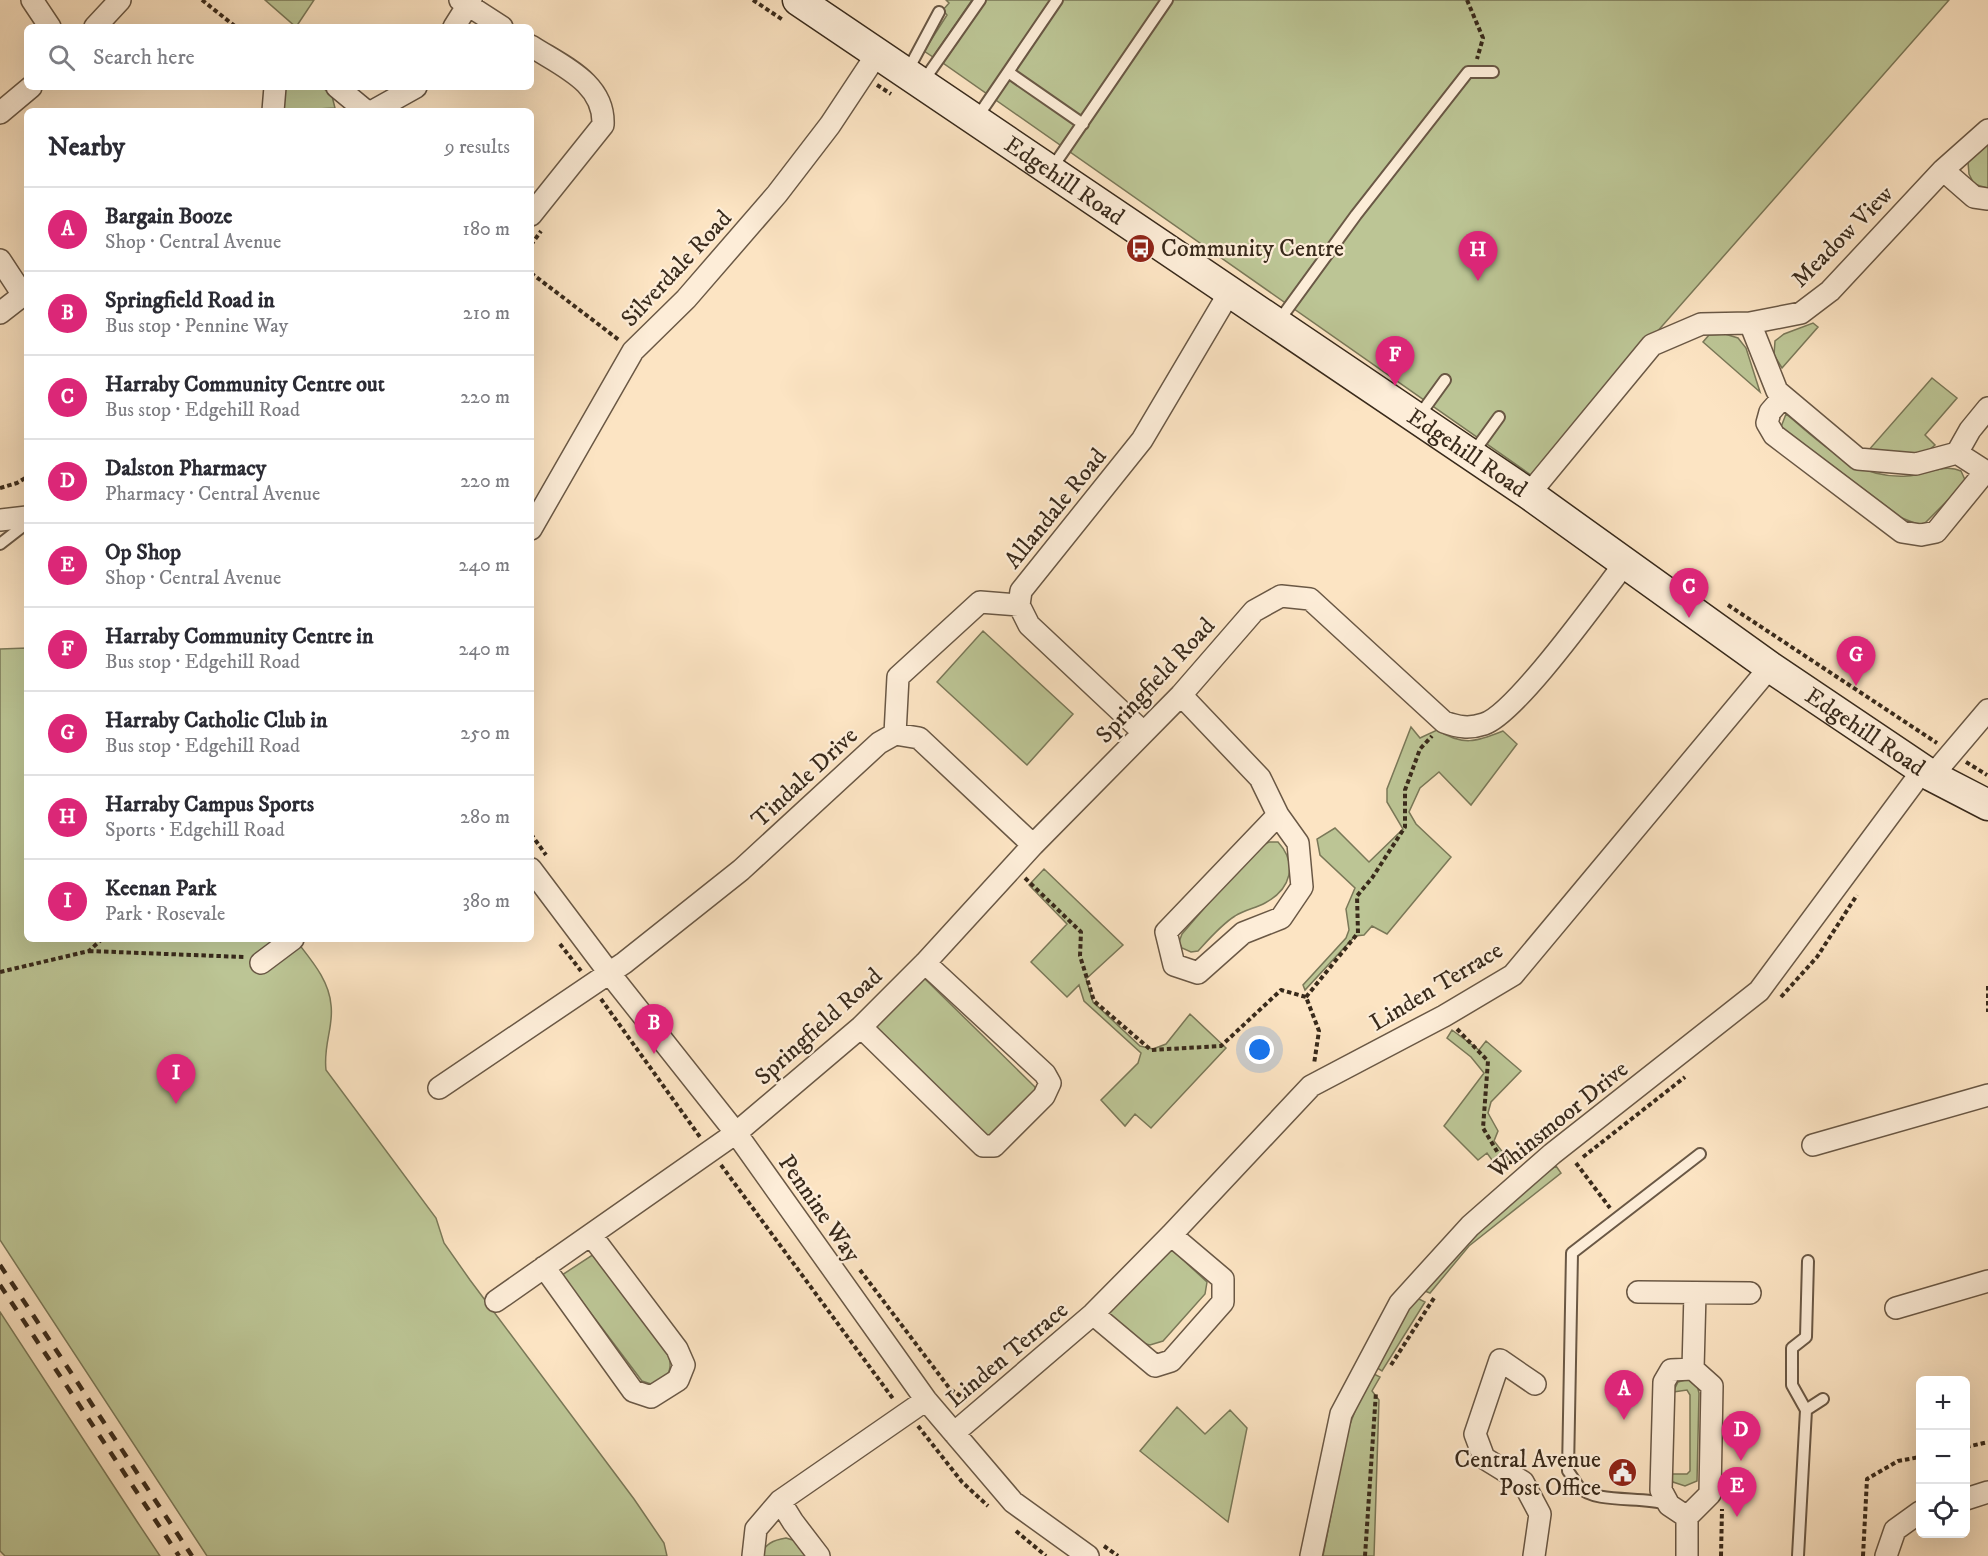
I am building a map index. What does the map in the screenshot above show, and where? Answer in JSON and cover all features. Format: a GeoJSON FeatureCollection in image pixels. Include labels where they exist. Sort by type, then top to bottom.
{"type":"FeatureCollection","features":[{"type":"Feature","properties":{"kind":"street"},"geometry":{"type":"LineString","coordinates":[[32,0],[48,24]]}},
{"type":"Feature","properties":{"kind":"street"},"geometry":{"type":"LineString","coordinates":[[98,24],[120,0]]}},
{"type":"Feature","properties":{"kind":"street","name":"Edgehill Road"},"geometry":{"type":"LineString","coordinates":[[798,0],[1529,494],[1770,667],[1927,773],[1988,805]]}},
{"type":"Feature","properties":{"kind":"street"},"geometry":{"type":"LineString","coordinates":[[455,24],[466,2],[498,24]]}},
{"type":"Feature","properties":{"kind":"street"},"geometry":{"type":"LineString","coordinates":[[534,48],[589,84],[596,93],[604,114],[603,125],[534,211]]}},
{"type":"Feature","properties":{"kind":"street","name":"Silverdale Road"},"geometry":{"type":"LineString","coordinates":[[534,524],[633,351],[686,299],[777,194],[830,124],[877,54]]}},
{"type":"Feature","properties":{"kind":"street"},"geometry":{"type":"LineString","coordinates":[[0,113],[27,90]]}},
{"type":"Feature","properties":{"kind":"street"},"geometry":{"type":"LineString","coordinates":[[273,108],[274,90]]}},
{"type":"Feature","properties":{"kind":"street"},"geometry":{"type":"LineString","coordinates":[[341,90],[362,108]]}},
{"type":"Feature","properties":{"kind":"street"},"geometry":{"type":"LineString","coordinates":[[378,108],[411,90]]}},
{"type":"Feature","properties":{"kind":"street","name":"Meadow View"},"geometry":{"type":"LineString","coordinates":[[1529,494],[1652,345],[1701,324],[1750,323],[1801,313],[1830,291],[1943,170],[1988,130]]}},
{"type":"Feature","properties":{"kind":"street"},"geometry":{"type":"LineString","coordinates":[[1943,170],[1974,197],[1988,199]]}},
{"type":"Feature","properties":{"kind":"street"},"geometry":{"type":"LineString","coordinates":[[0,260],[24,293]]}},
{"type":"Feature","properties":{"kind":"street","name":"Allandale Road"},"geometry":{"type":"LineString","coordinates":[[1143,732],[1029,625],[1019,605],[1021,591],[1142,440],[1229,293]]}},
{"type":"Feature","properties":{"kind":"street"},"geometry":{"type":"LineString","coordinates":[[0,313],[24,295]]}},
{"type":"Feature","properties":{"kind":"street"},"geometry":{"type":"LineString","coordinates":[[1750,323],[1777,392],[1858,459],[1916,464],[1958,453],[1970,430],[1988,408]]}},
{"type":"Feature","properties":{"kind":"street"},"geometry":{"type":"LineString","coordinates":[[1783,397],[1770,412],[1767,423],[1774,435],[1902,532],[1921,535],[1936,532],[1986,473],[1958,453]]}},
{"type":"Feature","properties":{"kind":"street"},"geometry":{"type":"LineString","coordinates":[[0,520],[24,517]]}},
{"type":"Feature","properties":{"kind":"street"},"geometry":{"type":"LineString","coordinates":[[1444,722],[1459,728],[1486,724],[1517,699],[1626,562]]}},
{"type":"Feature","properties":{"kind":"street","name":"Springfield Road"},"geometry":{"type":"LineString","coordinates":[[496,1301],[736,1133],[861,1026],[924,963],[1033,845],[1181,695],[1254,611],[1281,596],[1310,599],[1444,722]]}},
{"type":"Feature","properties":{"kind":"street"},"geometry":{"type":"LineString","coordinates":[[895,734],[898,677],[980,602],[1019,605]]}},
{"type":"Feature","properties":{"kind":"street","name":"Linden Terrace"},"geometry":{"type":"LineString","coordinates":[[954,1432],[1093,1314],[1172,1235],[1311,1086],[1444,1016],[1513,975],[1770,667]]}},
{"type":"Feature","properties":{"kind":"street"},"geometry":{"type":"LineString","coordinates":[[1181,695],[1260,778],[1278,815],[1298,843],[1302,887],[1281,918],[1243,933],[1198,973],[1174,965],[1166,932],[1278,815]]}},
{"type":"Feature","properties":{"kind":"street","name":"Whinsmoor Drive"},"geometry":{"type":"LineString","coordinates":[[1311,1556],[1341,1414],[1400,1303],[1470,1226],[1544,1161],[1759,991],[1927,773],[1951,752],[1988,710]]}},
{"type":"Feature","properties":{"kind":"street","name":"Tindale Drive"},"geometry":{"type":"LineString","coordinates":[[439,1088],[610,974],[741,870],[879,743],[895,734],[919,738],[1033,845]]}},
{"type":"Feature","properties":{"kind":"street","name":"Pennine Way"},"geometry":{"type":"LineString","coordinates":[[534,873],[610,974],[736,1133],[926,1400],[1013,1502],[1088,1556]]}},
{"type":"Feature","properties":{"kind":"street"},"geometry":{"type":"LineString","coordinates":[[265,961],[289,942]]}},
{"type":"Feature","properties":{"kind":"street"},"geometry":{"type":"LineString","coordinates":[[861,1026],[983,1146],[994,1146],[1044,1096],[1050,1083],[1045,1074],[924,963]]}},
{"type":"Feature","properties":{"kind":"street"},"geometry":{"type":"LineString","coordinates":[[1814,1145],[1988,1095]]}},
{"type":"Feature","properties":{"kind":"street"},"geometry":{"type":"LineString","coordinates":[[544,1267],[633,1391],[651,1397],[678,1380],[684,1365],[677,1349],[591,1235]]}},
{"type":"Feature","properties":{"kind":"street","name":"Linden Terrace"},"geometry":{"type":"LineString","coordinates":[[1093,1314],[1155,1366],[1171,1361],[1223,1302],[1222,1279],[1172,1235]]}},
{"type":"Feature","properties":{"kind":"street"},"geometry":{"type":"LineString","coordinates":[[1896,1308],[1988,1281]]}},
{"type":"Feature","properties":{"kind":"street"},"geometry":{"type":"LineString","coordinates":[[1638,1292],[1750,1293]]}},
{"type":"Feature","properties":{"kind":"street"},"geometry":{"type":"LineString","coordinates":[[1693,1369],[1695,1293]]}},
{"type":"Feature","properties":{"kind":"street"},"geometry":{"type":"LineString","coordinates":[[1534,1556],[1540,1514],[1523,1482],[1484,1458],[1475,1434],[1500,1360],[1535,1384]]}},
{"type":"Feature","properties":{"kind":"street"},"geometry":{"type":"LineString","coordinates":[[1687,1517],[1669,1504],[1661,1490],[1664,1382],[1671,1370],[1693,1369],[1712,1386],[1710,1494],[1687,1517],[1687,1556]]}},
{"type":"Feature","properties":{"kind":"street"},"geometry":{"type":"LineString","coordinates":[[753,1556],[756,1529],[780,1501],[926,1400]]}},
{"type":"Feature","properties":{"kind":"street"},"geometry":{"type":"LineString","coordinates":[[1970,1497],[1988,1492]]}},
{"type":"Feature","properties":{"kind":"street"},"geometry":{"type":"LineString","coordinates":[[780,1501],[819,1556]]}},
{"type":"Feature","properties":{"kind":"street"},"geometry":{"type":"LineString","coordinates":[[1886,1556],[1895,1530],[1916,1515]]}},
{"type":"Feature","properties":{"kind":"lane"},"geometry":{"type":"LineString","coordinates":[[914,78],[980,0]]}},
{"type":"Feature","properties":{"kind":"lane"},"geometry":{"type":"LineString","coordinates":[[975,120],[1057,0]]}},
{"type":"Feature","properties":{"kind":"lane"},"geometry":{"type":"LineString","coordinates":[[1050,171],[1167,0]]}},
{"type":"Feature","properties":{"kind":"lane"},"geometry":{"type":"LineString","coordinates":[[914,78],[939,12]]}},
{"type":"Feature","properties":{"kind":"lane"},"geometry":{"type":"LineString","coordinates":[[1008,72],[1083,124]]}},
{"type":"Feature","properties":{"kind":"lane"},"geometry":{"type":"LineString","coordinates":[[1276,325],[1468,72],[1493,72]]}},
{"type":"Feature","properties":{"kind":"lane"},"geometry":{"type":"LineString","coordinates":[[1417,419],[1445,380]]}},
{"type":"Feature","properties":{"kind":"lane"},"geometry":{"type":"LineString","coordinates":[[1471,455],[1500,417]]}},
{"type":"Feature","properties":{"kind":"lane"},"geometry":{"type":"LineString","coordinates":[[0,544],[24,525]]}},
{"type":"Feature","properties":{"kind":"lane"},"geometry":{"type":"LineString","coordinates":[[1669,1504],[1654,1500],[1597,1496],[1580,1488],[1568,1471],[1572,1253],[1700,1154]]}},
{"type":"Feature","properties":{"kind":"lane"},"geometry":{"type":"LineString","coordinates":[[1798,1556],[1806,1410],[1792,1385],[1792,1348],[1806,1337],[1808,1262]]}},
{"type":"Feature","properties":{"kind":"lane"},"geometry":{"type":"LineString","coordinates":[[1806,1410],[1823,1399]]}},
{"type":"Feature","properties":{"kind":"path"},"geometry":{"type":"LineString","coordinates":[[202,0],[232,24]]}},
{"type":"Feature","properties":{"kind":"path"},"geometry":{"type":"LineString","coordinates":[[1467,0],[1483,38],[1473,72]]}},
{"type":"Feature","properties":{"kind":"path"},"geometry":{"type":"LineString","coordinates":[[534,275],[633,351]]}},
{"type":"Feature","properties":{"kind":"path"},"geometry":{"type":"LineString","coordinates":[[0,488],[24,479]]}},
{"type":"Feature","properties":{"kind":"path"},"geometry":{"type":"LineString","coordinates":[[1727,604],[1988,776]]}},
{"type":"Feature","properties":{"kind":"path"},"geometry":{"type":"LineString","coordinates":[[1306,997],[1358,933],[1357,896],[1372,878],[1405,827],[1405,790],[1420,749],[1444,722]]}},
{"type":"Feature","properties":{"kind":"path"},"geometry":{"type":"LineString","coordinates":[[1013,866],[1081,932],[1080,956],[1094,1001],[1151,1050],[1221,1047],[1281,990],[1306,997]]}},
{"type":"Feature","properties":{"kind":"path"},"geometry":{"type":"LineString","coordinates":[[1779,999],[1817,957],[1860,889]]}},
{"type":"Feature","properties":{"kind":"path"},"geometry":{"type":"LineString","coordinates":[[558,941],[710,1151],[890,1391],[902,1416],[920,1427],[962,1482],[996,1512]]}},
{"type":"Feature","properties":{"kind":"path"},"geometry":{"type":"LineString","coordinates":[[89,951],[99,942]]}},
{"type":"Feature","properties":{"kind":"path"},"geometry":{"type":"LineString","coordinates":[[0,972],[89,951],[265,961]]}},
{"type":"Feature","properties":{"kind":"path"},"geometry":{"type":"LineString","coordinates":[[1988,986],[1988,1012]]}},
{"type":"Feature","properties":{"kind":"path"},"geometry":{"type":"LineString","coordinates":[[1306,997],[1319,1031],[1311,1086]]}},
{"type":"Feature","properties":{"kind":"path"},"geometry":{"type":"LineString","coordinates":[[1444,1016],[1488,1061],[1483,1128],[1504,1163],[1544,1161]]}},
{"type":"Feature","properties":{"kind":"path"},"geometry":{"type":"LineString","coordinates":[[1569,1168],[1689,1074]]}},
{"type":"Feature","properties":{"kind":"path"},"geometry":{"type":"LineString","coordinates":[[1576,1163],[1618,1218]]}},
{"type":"Feature","properties":{"kind":"path"},"geometry":{"type":"LineString","coordinates":[[1387,1372],[1438,1291]]}},
{"type":"Feature","properties":{"kind":"path"},"geometry":{"type":"LineString","coordinates":[[1365,1556],[1376,1391],[1382,1382]]}},
{"type":"Feature","properties":{"kind":"path"},"geometry":{"type":"LineString","coordinates":[[1970,1446],[1988,1442]]}},
{"type":"Feature","properties":{"kind":"path"},"geometry":{"type":"LineString","coordinates":[[1863,1556],[1867,1479],[1898,1461],[1916,1458]]}},
{"type":"Feature","properties":{"kind":"path"},"geometry":{"type":"LineString","coordinates":[[1012,1527],[1046,1556]]}},
{"type":"Feature","properties":{"kind":"green space"},"geometry":{"type":"Polygon","coordinates":[[[265,0],[314,0],[298,24],[293,24],[265,0]]]}},
{"type":"Feature","properties":{"kind":"green space"},"geometry":{"type":"Polygon","coordinates":[[[946,0],[972,0],[933,57],[924,51],[947,15],[943,10],[949,3],[946,0]]]}},
{"type":"Feature","properties":{"kind":"green space"},"geometry":{"type":"Polygon","coordinates":[[[986,0],[1949,0],[1531,475],[943,63],[986,0]]]}},
{"type":"Feature","properties":{"kind":"green space"},"geometry":{"type":"Polygon","coordinates":[[[281,90],[325,90],[332,96],[335,108],[282,108],[281,90]]]}},
{"type":"Feature","properties":{"kind":"green space"},"geometry":{"type":"Polygon","coordinates":[[[1988,144],[1987,188],[1974,184],[1969,174],[1968,162],[1988,144]]]}},
{"type":"Feature","properties":{"kind":"green space"},"geometry":{"type":"Polygon","coordinates":[[[1813,323],[1818,327],[1782,368],[1774,355],[1775,341],[1784,334],[1813,323]]]}},
{"type":"Feature","properties":{"kind":"green space"},"geometry":{"type":"Polygon","coordinates":[[[1725,334],[1738,338],[1746,348],[1760,392],[1703,342],[1709,335],[1725,334]]]}},
{"type":"Feature","properties":{"kind":"green space"},"geometry":{"type":"Polygon","coordinates":[[[1932,378],[1957,398],[1925,435],[1935,445],[1922,456],[1867,452],[1932,378]]]}},
{"type":"Feature","properties":{"kind":"green space"},"geometry":{"type":"Polygon","coordinates":[[[1786,414],[1841,458],[1871,472],[1907,476],[1948,468],[1961,471],[1966,482],[1922,526],[1902,518],[1781,427],[1786,414]]]}},
{"type":"Feature","properties":{"kind":"green space"},"geometry":{"type":"Polygon","coordinates":[[[983,631],[1073,714],[1027,765],[937,682],[983,631]]]}},
{"type":"Feature","properties":{"kind":"green space"},"geometry":{"type":"Polygon","coordinates":[[[24,648],[24,942],[297,942],[318,970],[327,987],[332,1013],[325,1061],[326,1070],[436,1218],[444,1243],[470,1280],[634,1499],[664,1543],[667,1556],[207,1556],[0,1240],[0,649],[24,648]]]}},
{"type":"Feature","properties":{"kind":"green space"},"geometry":{"type":"Polygon","coordinates":[[[1411,727],[1420,738],[1437,730],[1454,738],[1470,741],[1503,731],[1517,744],[1471,805],[1439,772],[1420,788],[1409,812],[1416,824],[1451,857],[1387,934],[1372,926],[1364,935],[1355,936],[1305,990],[1303,985],[1346,938],[1349,930],[1346,909],[1355,888],[1320,855],[1317,839],[1335,828],[1369,862],[1403,829],[1387,802],[1387,789],[1411,727]]]}},
{"type":"Feature","properties":{"kind":"green space"},"geometry":{"type":"Polygon","coordinates":[[[1269,842],[1278,842],[1284,850],[1290,867],[1289,876],[1281,891],[1265,903],[1230,919],[1198,951],[1191,952],[1182,948],[1179,942],[1182,934],[1255,849],[1269,842]]]}},
{"type":"Feature","properties":{"kind":"green space"},"geometry":{"type":"Polygon","coordinates":[[[1044,869],[1123,945],[1086,979],[1093,1002],[1140,1046],[1153,1049],[1166,1044],[1190,1014],[1226,1048],[1151,1128],[1135,1114],[1125,1126],[1101,1100],[1138,1063],[1141,1053],[1084,1001],[1079,985],[1067,997],[1031,962],[1067,924],[1029,885],[1044,869]]]}},
{"type":"Feature","properties":{"kind":"green space"},"geometry":{"type":"Polygon","coordinates":[[[924,978],[1035,1087],[1035,1093],[987,1137],[877,1030],[873,1021],[924,978]]]}},
{"type":"Feature","properties":{"kind":"green space"},"geometry":{"type":"Polygon","coordinates":[[[1452,1030],[1479,1050],[1486,1041],[1521,1071],[1491,1102],[1488,1113],[1498,1131],[1494,1141],[1508,1159],[1497,1167],[1487,1153],[1478,1160],[1444,1126],[1484,1073],[1471,1057],[1447,1038],[1452,1030]]]}},
{"type":"Feature","properties":{"kind":"green space"},"geometry":{"type":"Polygon","coordinates":[[[1556,1166],[1561,1173],[1469,1246],[1430,1293],[1422,1290],[1498,1210],[1556,1166]]]}},
{"type":"Feature","properties":{"kind":"green space"},"geometry":{"type":"Polygon","coordinates":[[[1168,1246],[1207,1282],[1205,1294],[1163,1341],[1150,1345],[1142,1343],[1104,1310],[1168,1246]]]}},
{"type":"Feature","properties":{"kind":"green space"},"geometry":{"type":"Polygon","coordinates":[[[594,1254],[667,1351],[670,1367],[664,1382],[654,1385],[642,1381],[562,1275],[594,1254]]]}},
{"type":"Feature","properties":{"kind":"green space"},"geometry":{"type":"Polygon","coordinates":[[[1415,1297],[1425,1302],[1382,1371],[1374,1366],[1415,1297]]]}},
{"type":"Feature","properties":{"kind":"green space"},"geometry":{"type":"Polygon","coordinates":[[[0,1312],[160,1556],[5,1556],[0,1551],[0,1312]]]}},
{"type":"Feature","properties":{"kind":"green space"},"geometry":{"type":"Polygon","coordinates":[[[1370,1372],[1380,1377],[1372,1391],[1379,1400],[1374,1556],[1323,1556],[1347,1432],[1370,1372]]]}},
{"type":"Feature","properties":{"kind":"green space"},"geometry":{"type":"Polygon","coordinates":[[[1689,1379],[1697,1385],[1699,1393],[1697,1481],[1685,1486],[1673,1482],[1668,1474],[1687,1474],[1690,1471],[1690,1395],[1687,1390],[1673,1392],[1678,1382],[1689,1379]]]}},
{"type":"Feature","properties":{"kind":"green space"},"geometry":{"type":"Polygon","coordinates":[[[1177,1407],[1205,1434],[1230,1410],[1247,1428],[1228,1522],[1140,1451],[1177,1407]]]}},
{"type":"Feature","properties":{"kind":"green space"},"geometry":{"type":"Polygon","coordinates":[[[786,1538],[796,1541],[808,1556],[760,1556],[770,1543],[786,1538]]]}},
{"type":"Feature","properties":{"kind":"railway"},"geometry":{"type":"LineString","coordinates":[[0,1265],[192,1556]]}},
{"type":"Feature","properties":{"kind":"railway"},"geometry":{"type":"LineString","coordinates":[[0,1285],[179,1556]]}},
{"type":"Feature","properties":{"kind":"place","name":"Community Centre"},"geometry":{"type":"Point","coordinates":[1140,248]}},
{"type":"Feature","properties":{"kind":"place","name":"Harraby Campus Sports"},"geometry":{"type":"Point","coordinates":[1478,281]}},
{"type":"Feature","properties":{"kind":"place","name":"Harraby Community Centre in"},"geometry":{"type":"Point","coordinates":[1395,386]}},
{"type":"Feature","properties":{"kind":"place","name":"Harraby Community Centre out"},"geometry":{"type":"Point","coordinates":[1689,618]}},
{"type":"Feature","properties":{"kind":"place","name":"Harraby Catholic Club in"},"geometry":{"type":"Point","coordinates":[1856,686]}},
{"type":"Feature","properties":{"kind":"place","name":"Springfield Road in"},"geometry":{"type":"Point","coordinates":[654,1054]}},
{"type":"Feature","properties":{"kind":"place","name":"Keenan Park"},"geometry":{"type":"Point","coordinates":[176,1104]}},
{"type":"Feature","properties":{"kind":"place","name":"Bargain Booze"},"geometry":{"type":"Point","coordinates":[1624,1420]}},
{"type":"Feature","properties":{"kind":"place","name":"Dalston Pharmacy"},"geometry":{"type":"Point","coordinates":[1741,1461]}},
{"type":"Feature","properties":{"kind":"place","name":"Central Avenue Post Office"},"geometry":{"type":"Point","coordinates":[1622,1473]}},
{"type":"Feature","properties":{"kind":"place","name":"Op Shop"},"geometry":{"type":"Point","coordinates":[1737,1517]}}]}
